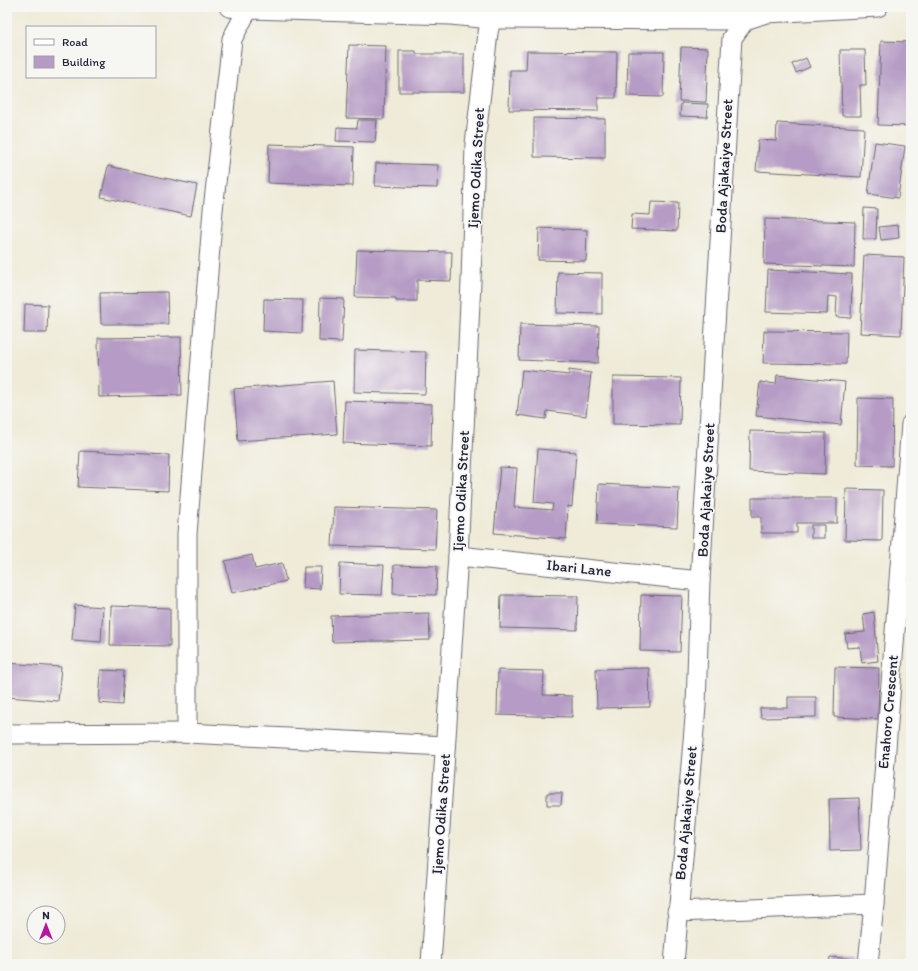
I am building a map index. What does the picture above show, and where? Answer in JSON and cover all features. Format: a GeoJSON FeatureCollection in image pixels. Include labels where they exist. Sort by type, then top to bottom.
{"type":"FeatureCollection","features":[{"type":"Feature","properties":{"kind":"street"},"geometry":{"type":"LineString","coordinates":[[187,733],[187,534],[213,210],[232,39],[238,8],[451,15],[491,19],[745,20],[766,13],[878,7]]}},
{"type":"Feature","properties":{"kind":"street","name":"Ijemo Odika Street"},"geometry":{"type":"LineString","coordinates":[[431,964],[458,556],[471,282],[475,144],[491,19]]}},
{"type":"Feature","properties":{"kind":"street","name":"Boda Ajakaiye Street"},"geometry":{"type":"LineString","coordinates":[[674,964],[677,912],[696,706],[700,581],[732,38],[745,20]]}},
{"type":"Feature","properties":{"kind":"street","name":"Enahoro Crescent"},"geometry":{"type":"LineString","coordinates":[[868,964],[874,904],[911,424]]}},
{"type":"Feature","properties":{"kind":"street","name":"Ibari Lane"},"geometry":{"type":"LineString","coordinates":[[458,556],[700,581]]}},
{"type":"Feature","properties":{"kind":"street"},"geometry":{"type":"LineString","coordinates":[[7,734],[187,733],[445,746]]}},
{"type":"Feature","properties":{"kind":"street"},"geometry":{"type":"LineString","coordinates":[[677,912],[874,904]]}},
{"type":"Feature","properties":{"kind":"building"},"geometry":{"type":"Polygon","coordinates":[[[881,41],[911,42],[911,126],[878,125],[881,41]]]}},
{"type":"Feature","properties":{"kind":"building"},"geometry":{"type":"Polygon","coordinates":[[[349,45],[386,46],[384,119],[346,118],[349,45]]]}},
{"type":"Feature","properties":{"kind":"building"},"geometry":{"type":"Polygon","coordinates":[[[681,47],[708,48],[706,102],[679,101],[681,47]]]}},
{"type":"Feature","properties":{"kind":"building"},"geometry":{"type":"Polygon","coordinates":[[[840,50],[865,50],[866,85],[860,85],[861,116],[842,116],[840,50]]]}},
{"type":"Feature","properties":{"kind":"building"},"geometry":{"type":"Polygon","coordinates":[[[399,51],[416,51],[416,54],[464,54],[464,92],[399,92],[399,51]]]}},
{"type":"Feature","properties":{"kind":"building"},"geometry":{"type":"Polygon","coordinates":[[[527,51],[617,52],[616,98],[598,98],[598,111],[509,110],[510,70],[526,70],[527,51]]]}},
{"type":"Feature","properties":{"kind":"building"},"geometry":{"type":"Polygon","coordinates":[[[628,52],[664,52],[663,97],[627,96],[628,52]]]}},
{"type":"Feature","properties":{"kind":"building"},"geometry":{"type":"Polygon","coordinates":[[[806,58],[810,67],[796,73],[792,64],[806,58]]]}},
{"type":"Feature","properties":{"kind":"building"},"geometry":{"type":"Polygon","coordinates":[[[681,103],[708,104],[707,117],[680,116],[681,103]]]}},
{"type":"Feature","properties":{"kind":"building"},"geometry":{"type":"Polygon","coordinates":[[[534,118],[605,119],[605,158],[534,157],[534,118]]]}},
{"type":"Feature","properties":{"kind":"building"},"geometry":{"type":"Polygon","coordinates":[[[358,120],[377,120],[375,142],[336,141],[337,127],[357,128],[358,120]]]}},
{"type":"Feature","properties":{"kind":"building"},"geometry":{"type":"Polygon","coordinates":[[[777,123],[864,128],[861,177],[756,171],[758,140],[776,141],[777,123]]]}},
{"type":"Feature","properties":{"kind":"building"},"geometry":{"type":"Polygon","coordinates":[[[875,142],[905,146],[898,198],[868,194],[875,142]]]}},
{"type":"Feature","properties":{"kind":"building"},"geometry":{"type":"Polygon","coordinates":[[[269,144],[354,147],[353,186],[268,183],[269,144]]]}},
{"type":"Feature","properties":{"kind":"building"},"geometry":{"type":"Polygon","coordinates":[[[376,163],[438,165],[437,188],[375,186],[376,163]]]}},
{"type":"Feature","properties":{"kind":"building"},"geometry":{"type":"Polygon","coordinates":[[[108,166],[197,185],[191,216],[101,197],[108,166]]]}},
{"type":"Feature","properties":{"kind":"building"},"geometry":{"type":"Polygon","coordinates":[[[651,202],[678,203],[677,231],[631,229],[632,214],[650,215],[651,202]]]}},
{"type":"Feature","properties":{"kind":"building"},"geometry":{"type":"Polygon","coordinates":[[[864,208],[877,209],[876,239],[863,239],[864,208]]]}},
{"type":"Feature","properties":{"kind":"building"},"geometry":{"type":"Polygon","coordinates":[[[765,219],[855,222],[854,267],[764,264],[765,219]]]}},
{"type":"Feature","properties":{"kind":"building"},"geometry":{"type":"Polygon","coordinates":[[[898,225],[899,238],[881,240],[879,227],[898,225]]]}},
{"type":"Feature","properties":{"kind":"building"},"geometry":{"type":"Polygon","coordinates":[[[539,228],[587,230],[586,261],[538,260],[539,228]]]}},
{"type":"Feature","properties":{"kind":"building"},"geometry":{"type":"Polygon","coordinates":[[[357,250],[452,252],[451,281],[417,280],[417,301],[396,301],[396,298],[355,297],[357,250]]]}},
{"type":"Feature","properties":{"kind":"building"},"geometry":{"type":"Polygon","coordinates":[[[864,255],[904,257],[901,335],[860,333],[864,255]]]}},
{"type":"Feature","properties":{"kind":"building"},"geometry":{"type":"Polygon","coordinates":[[[768,270],[852,274],[851,318],[836,317],[837,297],[828,296],[827,314],[766,312],[768,270]]]}},
{"type":"Feature","properties":{"kind":"building"},"geometry":{"type":"Polygon","coordinates":[[[558,272],[602,273],[602,314],[557,313],[558,272]]]}},
{"type":"Feature","properties":{"kind":"building"},"geometry":{"type":"Polygon","coordinates":[[[167,292],[168,324],[101,324],[100,293],[167,292]]]}},
{"type":"Feature","properties":{"kind":"building"},"geometry":{"type":"Polygon","coordinates":[[[320,298],[344,299],[342,342],[319,341],[320,298]]]}},
{"type":"Feature","properties":{"kind":"building"},"geometry":{"type":"Polygon","coordinates":[[[264,299],[303,300],[302,333],[263,331],[264,299]]]}},
{"type":"Feature","properties":{"kind":"building"},"geometry":{"type":"Polygon","coordinates":[[[25,304],[48,305],[47,333],[24,333],[25,304]]]}},
{"type":"Feature","properties":{"kind":"building"},"geometry":{"type":"Polygon","coordinates":[[[520,324],[599,326],[598,363],[519,360],[520,324]]]}},
{"type":"Feature","properties":{"kind":"building"},"geometry":{"type":"Polygon","coordinates":[[[764,331],[847,332],[846,364],[763,363],[764,331]]]}},
{"type":"Feature","properties":{"kind":"building"},"geometry":{"type":"Polygon","coordinates":[[[181,337],[182,395],[99,397],[98,338],[181,337]]]}},
{"type":"Feature","properties":{"kind":"building"},"geometry":{"type":"Polygon","coordinates":[[[355,350],[426,352],[425,394],[354,392],[355,350]]]}},
{"type":"Feature","properties":{"kind":"building"},"geometry":{"type":"Polygon","coordinates":[[[522,370],[569,375],[569,370],[591,373],[586,416],[547,411],[546,419],[517,415],[522,370]]]}},
{"type":"Feature","properties":{"kind":"building"},"geometry":{"type":"Polygon","coordinates":[[[777,375],[845,382],[841,425],[756,416],[760,382],[776,384],[777,375]]]}},
{"type":"Feature","properties":{"kind":"building"},"geometry":{"type":"Polygon","coordinates":[[[613,377],[681,378],[680,425],[613,424],[613,377]]]}},
{"type":"Feature","properties":{"kind":"building"},"geometry":{"type":"Polygon","coordinates":[[[333,381],[337,434],[238,441],[234,389],[333,381]]]}},
{"type":"Feature","properties":{"kind":"building"},"geometry":{"type":"Polygon","coordinates":[[[858,398],[893,399],[892,466],[857,465],[858,398]]]}},
{"type":"Feature","properties":{"kind":"building"},"geometry":{"type":"Polygon","coordinates":[[[345,401],[432,404],[431,446],[343,443],[345,401]]]}},
{"type":"Feature","properties":{"kind":"building"},"geometry":{"type":"Polygon","coordinates":[[[750,431],[826,433],[825,474],[749,471],[750,431]]]}},
{"type":"Feature","properties":{"kind":"building"},"geometry":{"type":"Polygon","coordinates":[[[538,449],[576,452],[572,507],[568,506],[566,539],[494,533],[500,467],[517,468],[514,507],[552,510],[553,504],[534,502],[538,449]]]}},
{"type":"Feature","properties":{"kind":"building"},"geometry":{"type":"Polygon","coordinates":[[[80,451],[169,455],[168,491],[78,487],[80,451]]]}},
{"type":"Feature","properties":{"kind":"building"},"geometry":{"type":"Polygon","coordinates":[[[599,484],[679,488],[677,527],[597,524],[599,484]]]}},
{"type":"Feature","properties":{"kind":"building"},"geometry":{"type":"Polygon","coordinates":[[[846,489],[883,490],[882,541],[845,540],[846,489]]]}},
{"type":"Feature","properties":{"kind":"building"},"geometry":{"type":"Polygon","coordinates":[[[752,498],[837,498],[837,523],[797,523],[797,533],[761,533],[761,517],[752,517],[752,498]]]}},
{"type":"Feature","properties":{"kind":"building"},"geometry":{"type":"Polygon","coordinates":[[[334,507],[437,510],[435,549],[332,546],[334,507]]]}},
{"type":"Feature","properties":{"kind":"building"},"geometry":{"type":"Polygon","coordinates":[[[811,525],[824,525],[824,538],[811,538],[811,525]]]}},
{"type":"Feature","properties":{"kind":"building"},"geometry":{"type":"Polygon","coordinates":[[[252,555],[255,569],[282,563],[286,581],[232,593],[225,561],[252,555]]]}},
{"type":"Feature","properties":{"kind":"building"},"geometry":{"type":"Polygon","coordinates":[[[340,563],[384,565],[382,595],[339,594],[340,563]]]}},
{"type":"Feature","properties":{"kind":"building"},"geometry":{"type":"Polygon","coordinates":[[[394,565],[437,566],[436,595],[393,594],[394,565]]]}},
{"type":"Feature","properties":{"kind":"building"},"geometry":{"type":"Polygon","coordinates":[[[304,567],[321,567],[320,589],[303,588],[304,567]]]}},
{"type":"Feature","properties":{"kind":"building"},"geometry":{"type":"Polygon","coordinates":[[[501,595],[578,596],[577,630],[500,628],[501,595]]]}},
{"type":"Feature","properties":{"kind":"building"},"geometry":{"type":"Polygon","coordinates":[[[641,595],[682,596],[680,652],[640,651],[641,595]]]}},
{"type":"Feature","properties":{"kind":"building"},"geometry":{"type":"Polygon","coordinates":[[[75,605],[103,607],[101,642],[72,640],[75,605]]]}},
{"type":"Feature","properties":{"kind":"building"},"geometry":{"type":"Polygon","coordinates":[[[111,606],[170,608],[170,646],[110,645],[111,606]]]}},
{"type":"Feature","properties":{"kind":"building"},"geometry":{"type":"Polygon","coordinates":[[[874,612],[878,661],[862,663],[860,647],[847,648],[845,634],[865,632],[863,614],[874,612]]]}},
{"type":"Feature","properties":{"kind":"building"},"geometry":{"type":"Polygon","coordinates":[[[429,613],[430,640],[332,642],[331,616],[429,613]]]}},
{"type":"Feature","properties":{"kind":"building"},"geometry":{"type":"Polygon","coordinates":[[[7,663],[61,667],[58,701],[7,697],[7,663]]]}},
{"type":"Feature","properties":{"kind":"building"},"geometry":{"type":"Polygon","coordinates":[[[835,667],[879,668],[878,719],[834,717],[835,667]]]}},
{"type":"Feature","properties":{"kind":"building"},"geometry":{"type":"Polygon","coordinates":[[[649,668],[650,707],[597,708],[596,669],[649,668]]]}},
{"type":"Feature","properties":{"kind":"building"},"geometry":{"type":"Polygon","coordinates":[[[101,670],[124,671],[122,705],[99,703],[101,670]]]}},
{"type":"Feature","properties":{"kind":"building"},"geometry":{"type":"Polygon","coordinates":[[[498,670],[544,671],[543,695],[572,696],[572,717],[497,715],[498,670]]]}},
{"type":"Feature","properties":{"kind":"building"},"geometry":{"type":"Polygon","coordinates":[[[788,697],[816,697],[816,717],[761,718],[760,708],[788,708],[788,697]]]}},
{"type":"Feature","properties":{"kind":"building"},"geometry":{"type":"Polygon","coordinates":[[[547,793],[562,793],[561,805],[547,805],[547,793]]]}},
{"type":"Feature","properties":{"kind":"building"},"geometry":{"type":"Polygon","coordinates":[[[859,798],[861,850],[830,851],[829,799],[859,798]]]}},
{"type":"Feature","properties":{"kind":"building"},"geometry":{"type":"Polygon","coordinates":[[[830,957],[854,959],[854,964],[829,964],[830,957]]]}}]}
